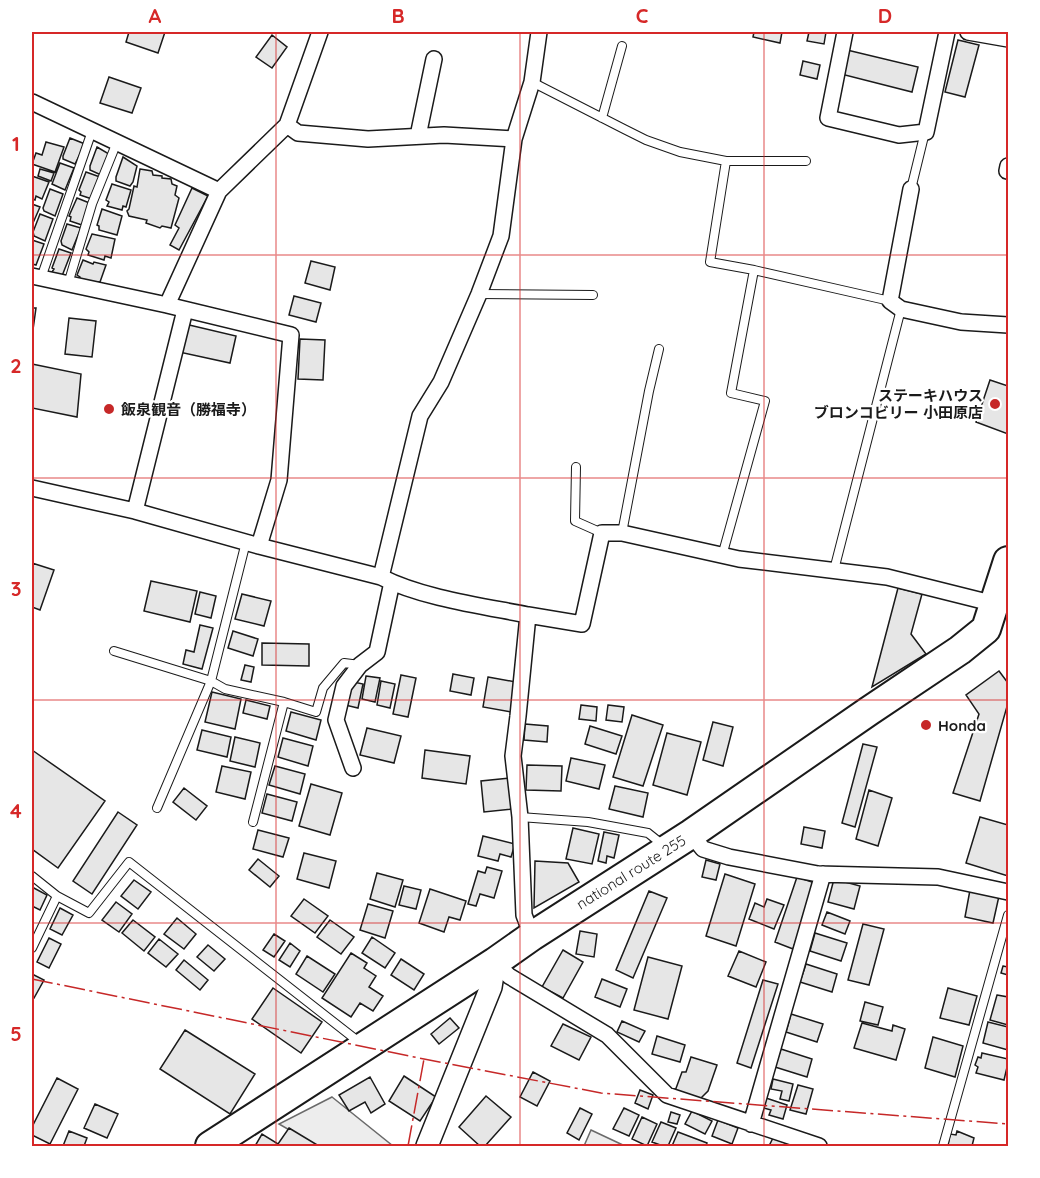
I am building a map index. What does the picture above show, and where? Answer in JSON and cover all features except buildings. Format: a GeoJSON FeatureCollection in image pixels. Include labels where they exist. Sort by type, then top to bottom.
{"type":"FeatureCollection","features":[{"type":"Feature","properties":{"kind":"highway","name":"national route 255"},"geometry":{"type":"LineString","coordinates":[[210,1146],[679,841],[960,650],[986,629],[1001,606],[1008,561]]}},
{"type":"Feature","properties":{"kind":"street"},"geometry":{"type":"LineString","coordinates":[[167,305],[219,191],[287,125],[320,32]]}},
{"type":"Feature","properties":{"kind":"street"},"geometry":{"type":"LineString","coordinates":[[353,768],[336,720],[344,686],[360,664],[377,652],[387,579],[420,416],[441,382],[501,236],[514,139],[532,81],[539,32]]}},
{"type":"Feature","properties":{"kind":"street"},"geometry":{"type":"LineString","coordinates":[[845,32],[828,118],[899,135],[926,132],[947,32]]}},
{"type":"Feature","properties":{"kind":"street"},"geometry":{"type":"LineString","coordinates":[[968,32],[1008,39]]}},
{"type":"Feature","properties":{"kind":"street"},"geometry":{"type":"LineString","coordinates":[[418,136],[434,59]]}},
{"type":"Feature","properties":{"kind":"street"},"geometry":{"type":"LineString","coordinates":[[32,102],[219,191]]}},
{"type":"Feature","properties":{"kind":"street"},"geometry":{"type":"LineString","coordinates":[[287,125],[298,133],[368,139],[444,135],[514,139]]}},
{"type":"Feature","properties":{"kind":"street"},"geometry":{"type":"LineString","coordinates":[[911,189],[895,305],[961,322],[1008,326]]}},
{"type":"Feature","properties":{"kind":"street"},"geometry":{"type":"LineString","coordinates":[[36,277],[291,335],[279,480],[253,544]]}},
{"type":"Feature","properties":{"kind":"street"},"geometry":{"type":"LineString","coordinates":[[135,511],[185,310]]}},
{"type":"Feature","properties":{"kind":"street"},"geometry":{"type":"LineString","coordinates":[[32,488],[135,511],[387,579],[439,597],[582,624],[602,533],[622,533],[739,560],[887,577],[1001,606]]}},
{"type":"Feature","properties":{"kind":"street"},"geometry":{"type":"LineString","coordinates":[[528,615],[513,756],[520,818],[524,915],[532,936]]}},
{"type":"Feature","properties":{"kind":"street"},"geometry":{"type":"LineString","coordinates":[[679,841],[729,857],[823,874],[938,877],[1008,892]]}},
{"type":"Feature","properties":{"kind":"street"},"geometry":{"type":"LineString","coordinates":[[751,1124],[823,874]]}},
{"type":"Feature","properties":{"kind":"street"},"geometry":{"type":"LineString","coordinates":[[495,962],[509,976],[607,1035],[667,1095],[815,1146]]}},
{"type":"Feature","properties":{"kind":"street"},"geometry":{"type":"LineString","coordinates":[[427,1146],[491,987],[495,962]]}},
{"type":"Feature","properties":{"kind":"lane"},"geometry":{"type":"LineString","coordinates":[[602,118],[622,46]]}},
{"type":"Feature","properties":{"kind":"lane"},"geometry":{"type":"LineString","coordinates":[[532,81],[646,140],[680,152],[726,161],[806,161]]}},
{"type":"Feature","properties":{"kind":"lane"},"geometry":{"type":"LineString","coordinates":[[36,277],[92,130]]}},
{"type":"Feature","properties":{"kind":"lane"},"geometry":{"type":"LineString","coordinates":[[911,189],[926,132]]}},
{"type":"Feature","properties":{"kind":"lane"},"geometry":{"type":"LineString","coordinates":[[68,284],[92,204],[117,142]]}},
{"type":"Feature","properties":{"kind":"lane"},"geometry":{"type":"LineString","coordinates":[[726,161],[710,262],[754,270],[895,305],[834,570]]}},
{"type":"Feature","properties":{"kind":"lane"},"geometry":{"type":"LineString","coordinates":[[722,556],[765,401],[731,393],[754,270]]}},
{"type":"Feature","properties":{"kind":"lane"},"geometry":{"type":"LineString","coordinates":[[478,294],[593,295]]}},
{"type":"Feature","properties":{"kind":"lane"},"geometry":{"type":"LineString","coordinates":[[622,533],[659,349]]}},
{"type":"Feature","properties":{"kind":"lane"},"geometry":{"type":"LineString","coordinates":[[576,467],[575,521],[602,533]]}},
{"type":"Feature","properties":{"kind":"lane"},"geometry":{"type":"LineString","coordinates":[[157,808],[210,681],[253,544]]}},
{"type":"Feature","properties":{"kind":"lane"},"geometry":{"type":"LineString","coordinates":[[114,651],[210,681],[225,689],[284,702],[316,712],[323,688],[344,663],[360,664]]}},
{"type":"Feature","properties":{"kind":"lane"},"geometry":{"type":"LineString","coordinates":[[253,822],[284,702]]}},
{"type":"Feature","properties":{"kind":"lane"},"geometry":{"type":"LineString","coordinates":[[520,818],[588,822],[648,832],[679,841]]}},
{"type":"Feature","properties":{"kind":"lane"},"geometry":{"type":"LineString","coordinates":[[32,876],[57,896],[89,913],[129,862],[365,1046]]}},
{"type":"Feature","properties":{"kind":"lane"},"geometry":{"type":"LineString","coordinates":[[32,948],[57,896]]}},
{"type":"Feature","properties":{"kind":"lane"},"geometry":{"type":"LineString","coordinates":[[943,1146],[1008,915]]}},
{"type":"Feature","properties":{"kind":"shaded area"},"geometry":{"type":"Polygon","coordinates":[[[332,1097],[393,1146],[317,1146],[279,1124],[332,1097]]]}},
{"type":"Feature","properties":{"kind":"shaded area"},"geometry":{"type":"Polygon","coordinates":[[[591,1130],[625,1146],[584,1146],[591,1130]]]}},
{"type":"Feature","properties":{"kind":"power"},"geometry":{"type":"LineString","coordinates":[[32,979],[601,1093],[1008,1124]]}},
{"type":"Feature","properties":{"kind":"power"},"geometry":{"type":"LineString","coordinates":[[408,1146],[424,1059]]}},
{"type":"Feature","properties":{"kind":"place","name":"ステーキハウス ブロンコビリー 小田原店"},"geometry":{"type":"Point","coordinates":[995,404]}},
{"type":"Feature","properties":{"kind":"place","name":"飯泉観音（勝福寺）"},"geometry":{"type":"Point","coordinates":[109,409]}},
{"type":"Feature","properties":{"kind":"place","name":"Honda"},"geometry":{"type":"Point","coordinates":[926,725]}}]}
